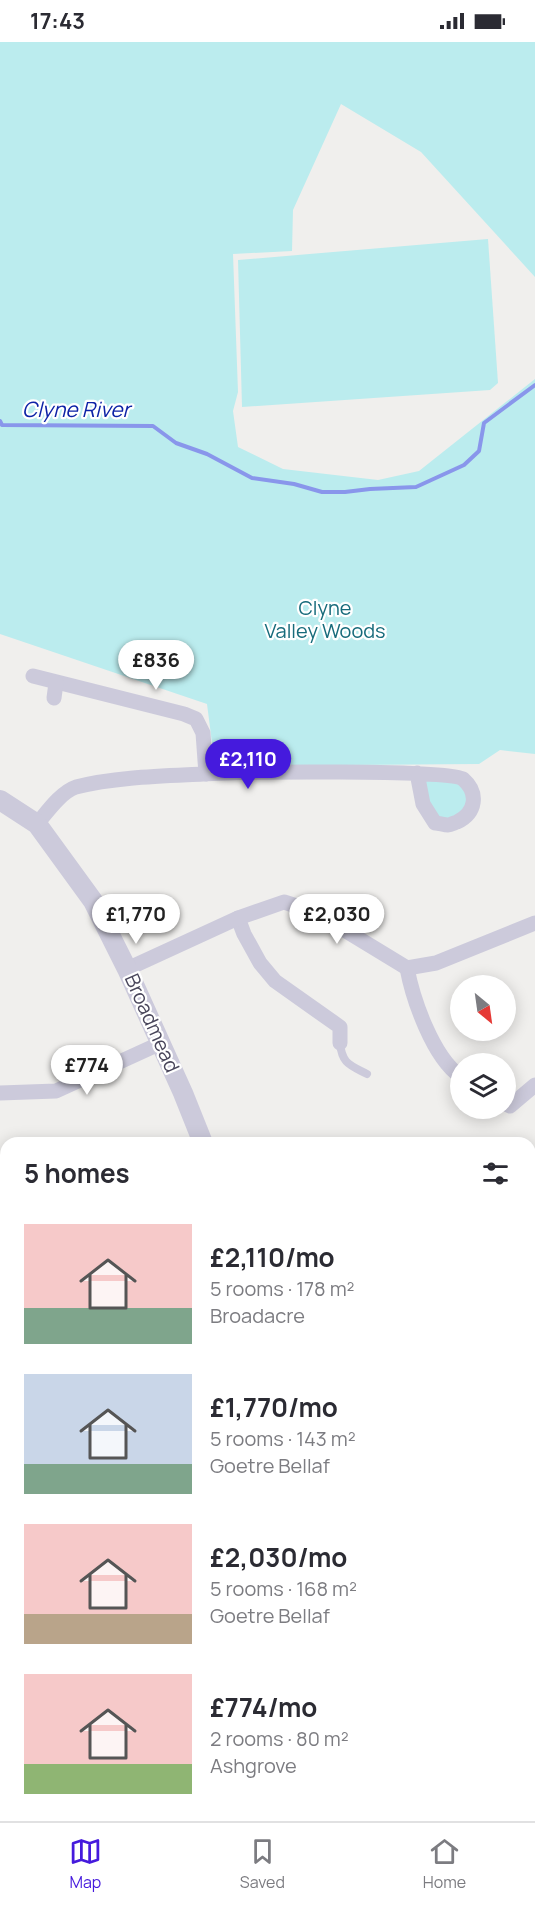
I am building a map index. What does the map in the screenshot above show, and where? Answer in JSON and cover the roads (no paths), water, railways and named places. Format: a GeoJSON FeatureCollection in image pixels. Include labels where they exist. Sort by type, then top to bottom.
{"type":"FeatureCollection","features":[{"type":"Feature","properties":{"kind":"street"},"geometry":{"type":"LineString","coordinates":[[33,676],[55,691],[184,714],[196,719],[203,733],[206,774]]}},
{"type":"Feature","properties":{"kind":"street"},"geometry":{"type":"LineString","coordinates":[[36,824],[62,796],[73,788],[97,782],[206,774],[417,772]]}},
{"type":"Feature","properties":{"kind":"street","name":"Broadmead"},"geometry":{"type":"LineString","coordinates":[[0,800],[36,824],[93,901],[127,969],[200,1137]]}},
{"type":"Feature","properties":{"kind":"street"},"geometry":{"type":"LineString","coordinates":[[127,969],[238,918],[284,902],[315,912],[407,968],[436,963],[535,923]]}},
{"type":"Feature","properties":{"kind":"street"},"geometry":{"type":"LineString","coordinates":[[238,918],[260,963],[275,981],[340,1027],[340,1043]]}},
{"type":"Feature","properties":{"kind":"street"},"geometry":{"type":"LineString","coordinates":[[407,968],[410,984],[438,1049],[442,1058],[450,1066]]}},
{"type":"Feature","properties":{"kind":"street"},"geometry":{"type":"LineString","coordinates":[[0,1093],[56,1091],[161,1044]]}},
{"type":"Feature","properties":{"kind":"street"},"geometry":{"type":"LineString","coordinates":[[516,1099],[535,1085]]}},
{"type":"Feature","properties":{"kind":"lane"},"geometry":{"type":"LineString","coordinates":[[340,1043],[345,1061],[368,1074]]}},
{"type":"Feature","properties":{"kind":"waterway","name":"Clyne River"},"geometry":{"type":"LineString","coordinates":[[0,421],[2,425],[153,426],[176,443],[207,454],[252,478],[294,484],[322,492],[345,492],[416,487],[464,465],[479,451],[484,423],[535,385]]}},
{"type":"Feature","properties":{"kind":"park label","name":"Clyne Valley Woods"},"geometry":{"type":"Point","coordinates":[325,620]}}]}
